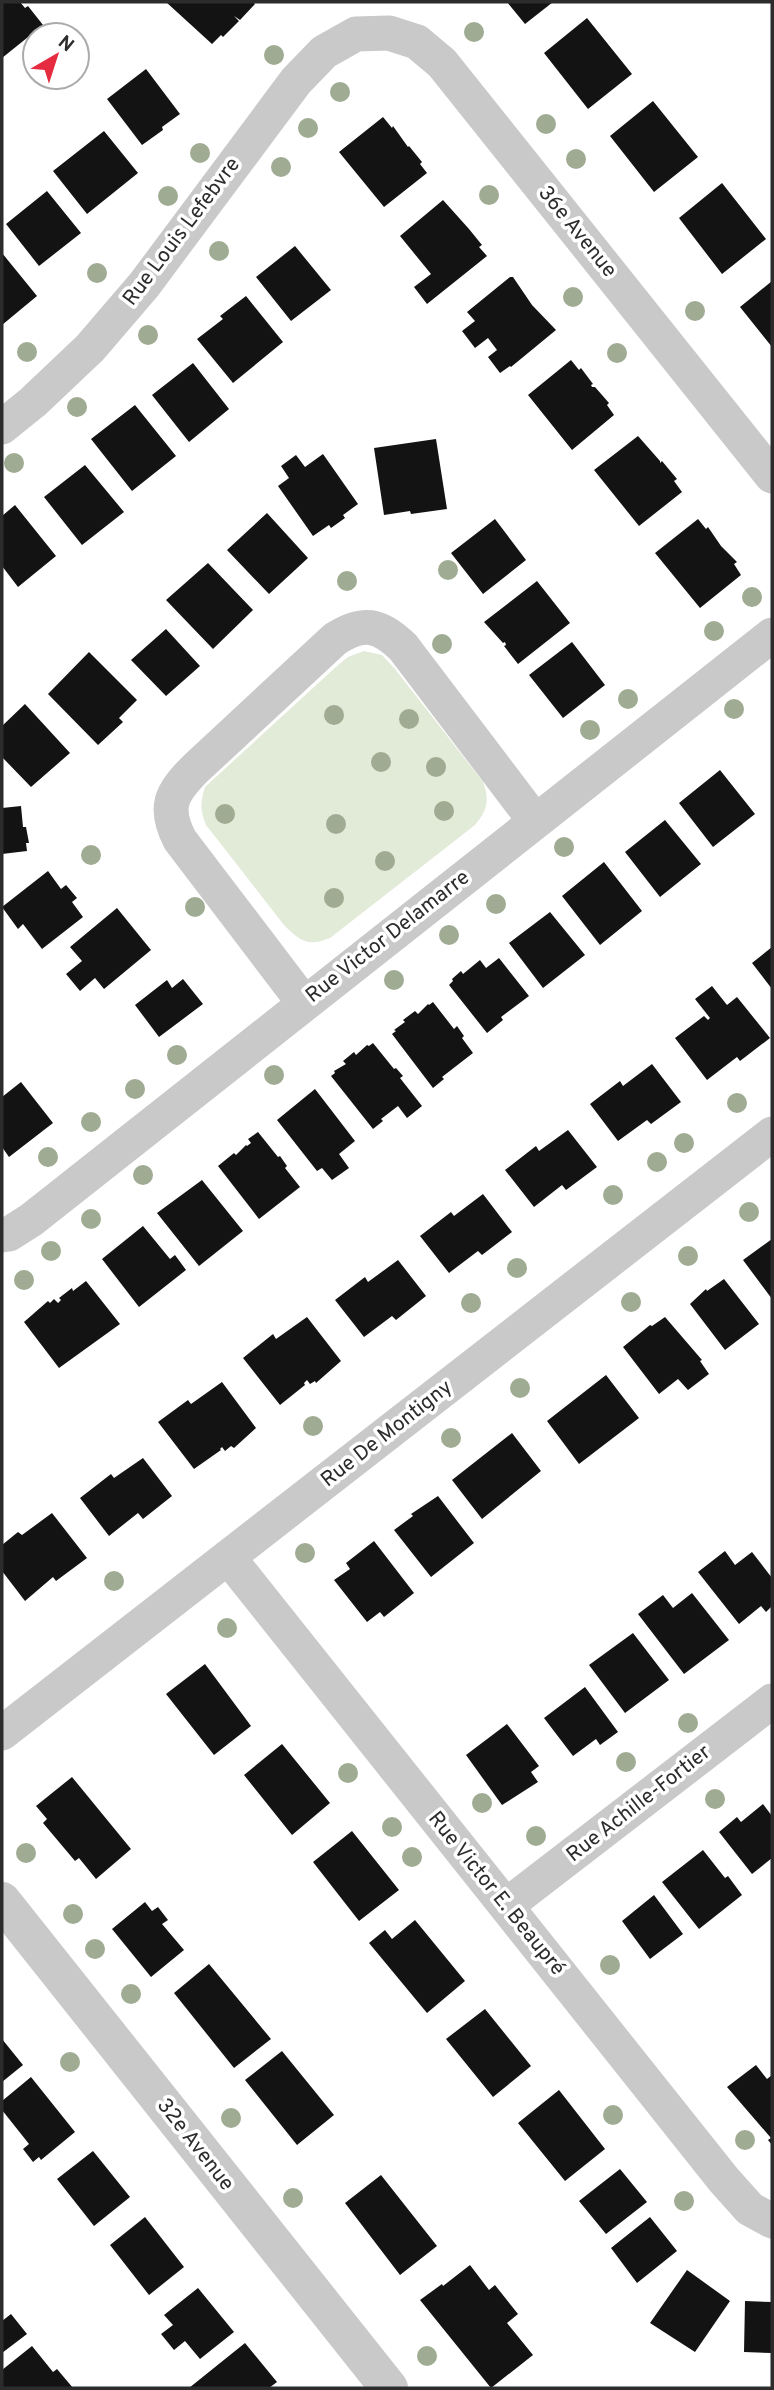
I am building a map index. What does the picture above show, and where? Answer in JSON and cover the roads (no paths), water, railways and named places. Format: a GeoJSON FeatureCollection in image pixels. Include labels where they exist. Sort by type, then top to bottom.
{"type":"FeatureCollection","features":[{"type":"Feature","properties":{"kind":"street","name":"36e Avenue"},"geometry":{"type":"LineString","coordinates":[[356,34],[389,33],[417,41],[442,63],[772,476]]}},
{"type":"Feature","properties":{"kind":"street","name":"Rue Louis Lefebvre"},"geometry":{"type":"LineString","coordinates":[[2,427],[33,402],[90,348],[144,285],[296,81],[324,52],[356,34]]}},
{"type":"Feature","properties":{"kind":"street"},"geometry":{"type":"LineString","coordinates":[[304,1003],[180,841],[171,821],[170,802],[180,785],[196,768],[335,639],[350,629],[372,627],[396,640],[534,821]]}},
{"type":"Feature","properties":{"kind":"street","name":"Rue Victor Delamarre"},"geometry":{"type":"LineString","coordinates":[[2,1236],[31,1220],[772,635]]}},
{"type":"Feature","properties":{"kind":"street","name":"Rue De Montigny"},"geometry":{"type":"LineString","coordinates":[[2,1733],[772,1134]]}},
{"type":"Feature","properties":{"kind":"street","name":"Rue Victor E. Beaupré"},"geometry":{"type":"LineString","coordinates":[[228,1558],[724,2180],[750,2209],[772,2221]]}},
{"type":"Feature","properties":{"kind":"street","name":"Rue Achille-Fortier"},"geometry":{"type":"LineString","coordinates":[[506,1906],[772,1701]]}},
{"type":"Feature","properties":{"kind":"street","name":"32e Avenue"},"geometry":{"type":"LineString","coordinates":[[2,1901],[389,2388]]}}]}
